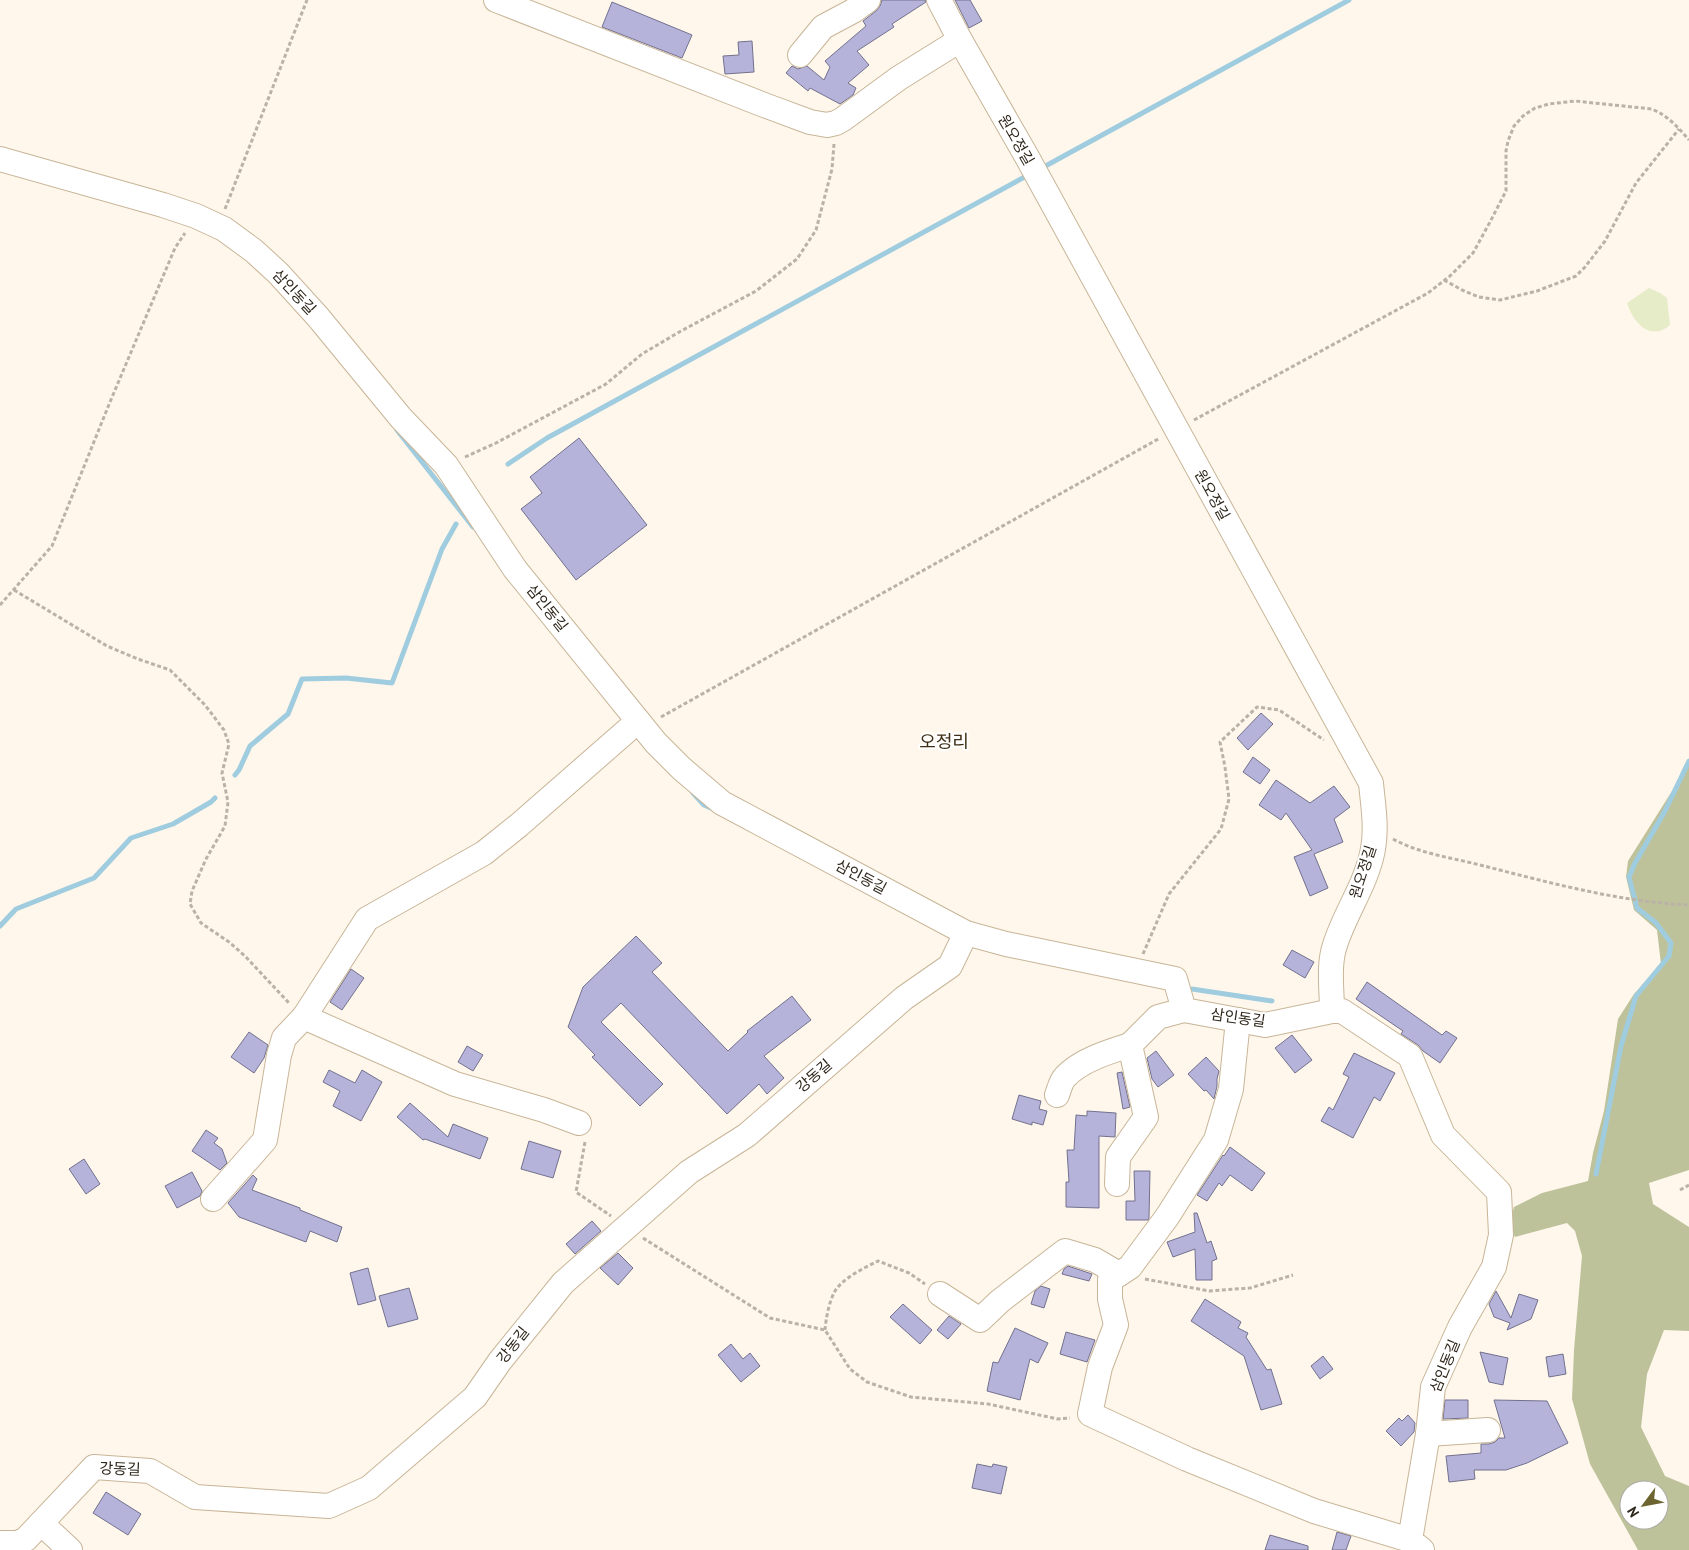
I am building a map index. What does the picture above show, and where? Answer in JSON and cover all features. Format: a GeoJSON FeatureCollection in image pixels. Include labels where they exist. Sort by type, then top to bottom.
{"type":"FeatureCollection","features":[{"type":"Feature","properties":{"kind":"street"},"geometry":{"type":"LineString","coordinates":[[496,0],[764,105],[810,122],[827,125],[836,123],[899,78],[960,40]]}},
{"type":"Feature","properties":{"kind":"street"},"geometry":{"type":"LineString","coordinates":[[800,55],[822,27],[853,11],[868,0]]}},
{"type":"Feature","properties":{"kind":"street","name":"원오정길"},"geometry":{"type":"LineString","coordinates":[[940,0],[960,40],[1371,783],[1375,826],[1373,849],[1364,877],[1334,946],[1331,967],[1332,1010]]}},
{"type":"Feature","properties":{"kind":"street","name":"삼인동길"},"geometry":{"type":"LineString","coordinates":[[0,159],[196,216],[224,228],[254,251],[318,317],[401,418],[446,465],[516,569],[640,724],[680,768],[722,803],[966,933],[1006,944],[1175,979],[1184,1010],[1266,1025],[1332,1010],[1342,1011],[1410,1056],[1443,1135],[1499,1192],[1501,1235],[1494,1267],[1460,1327],[1433,1387],[1416,1545]]}},
{"type":"Feature","properties":{"kind":"street"},"geometry":{"type":"LineString","coordinates":[[213,1199],[265,1140],[279,1055],[284,1038],[304,1017],[367,919],[484,853],[640,724]]}},
{"type":"Feature","properties":{"kind":"street","name":"강동길"},"geometry":{"type":"LineString","coordinates":[[31,1537],[94,1467],[150,1471],[195,1497],[329,1506],[369,1488],[475,1397],[500,1361],[563,1283],[689,1172],[747,1136],[904,998],[950,966],[966,933]]}},
{"type":"Feature","properties":{"kind":"street"},"geometry":{"type":"LineString","coordinates":[[1057,1095],[1063,1078],[1080,1065],[1130,1045],[1158,1017],[1184,1010]]}},
{"type":"Feature","properties":{"kind":"street"},"geometry":{"type":"LineString","coordinates":[[304,1017],[455,1084],[544,1110],[579,1123]]}},
{"type":"Feature","properties":{"kind":"street"},"geometry":{"type":"LineString","coordinates":[[1238,1020],[1231,1089],[1216,1140],[1167,1217],[1130,1267],[1110,1280],[1110,1299],[1116,1325],[1100,1367],[1090,1414],[1187,1459],[1314,1511],[1416,1545]]}},
{"type":"Feature","properties":{"kind":"street"},"geometry":{"type":"LineString","coordinates":[[1117,1184],[1118,1157],[1146,1117],[1130,1045]]}},
{"type":"Feature","properties":{"kind":"street"},"geometry":{"type":"LineString","coordinates":[[940,1294],[980,1320],[1000,1301],[1065,1251],[1095,1260],[1120,1274]]}},
{"type":"Feature","properties":{"kind":"street"},"geometry":{"type":"LineString","coordinates":[[1428,1434],[1488,1430]]}},
{"type":"Feature","properties":{"kind":"street"},"geometry":{"type":"LineString","coordinates":[[0,1543],[18,1543],[31,1537],[70,1550]]}},
{"type":"Feature","properties":{"kind":"path"},"geometry":{"type":"LineString","coordinates":[[219,226],[307,0]]}},
{"type":"Feature","properties":{"kind":"path"},"geometry":{"type":"LineString","coordinates":[[640,724],[1176,429],[1428,294],[1473,253],[1506,191],[1506,151],[1514,126],[1523,116],[1535,108],[1549,104],[1575,101],[1652,109],[1661,113],[1689,140]]}},
{"type":"Feature","properties":{"kind":"path"},"geometry":{"type":"LineString","coordinates":[[446,465],[496,443],[606,384],[642,354],[756,291],[797,259],[816,230],[832,169],[836,123]]}},
{"type":"Feature","properties":{"kind":"path"},"geometry":{"type":"LineString","coordinates":[[1444,280],[1479,297],[1500,300],[1537,291],[1576,276],[1605,241],[1636,183],[1679,129]]}},
{"type":"Feature","properties":{"kind":"path"},"geometry":{"type":"LineString","coordinates":[[0,605],[52,546],[175,248],[196,216]]}},
{"type":"Feature","properties":{"kind":"path"},"geometry":{"type":"LineString","coordinates":[[14,590],[107,646],[170,670],[205,705],[224,730],[230,744],[222,773],[228,802],[225,826],[206,859],[192,891],[190,904],[201,923],[229,942],[245,956],[304,1017]]}},
{"type":"Feature","properties":{"kind":"path"},"geometry":{"type":"LineString","coordinates":[[1136,971],[1169,894],[1221,829],[1229,799],[1220,742],[1257,707],[1279,710],[1330,744]]}},
{"type":"Feature","properties":{"kind":"path"},"geometry":{"type":"LineString","coordinates":[[1375,826],[1394,839],[1416,849],[1564,886],[1666,904],[1689,904]]}},
{"type":"Feature","properties":{"kind":"path"},"geometry":{"type":"LineString","coordinates":[[579,1123],[585,1140],[576,1192],[770,1318],[825,1330]]}},
{"type":"Feature","properties":{"kind":"path"},"geometry":{"type":"LineString","coordinates":[[1680,1190],[1689,1185]]}},
{"type":"Feature","properties":{"kind":"path"},"geometry":{"type":"LineString","coordinates":[[940,1294],[909,1273],[878,1261],[856,1271],[835,1291],[826,1317],[825,1330],[850,1369],[867,1382],[911,1397],[988,1404],[1058,1419],[1093,1416]]}},
{"type":"Feature","properties":{"kind":"path"},"geometry":{"type":"LineString","coordinates":[[1120,1274],[1185,1288],[1209,1291],[1250,1288],[1293,1275]]}},
{"type":"Feature","properties":{"kind":"green space"},"geometry":{"type":"Polygon","coordinates":[[[1649,288],[1667,298],[1670,325],[1656,332],[1644,328],[1638,323],[1627,303],[1649,288]]]}},
{"type":"Feature","properties":{"kind":"green space"},"geometry":{"type":"Polygon","coordinates":[[[1689,764],[1689,1170],[1649,1183],[1653,1204],[1689,1227],[1689,1331],[1664,1330],[1647,1374],[1641,1427],[1665,1476],[1689,1486],[1689,1550],[1638,1550],[1627,1530],[1669,1530],[1669,1480],[1619,1480],[1619,1516],[1590,1464],[1572,1399],[1582,1256],[1575,1231],[1567,1223],[1515,1237],[1509,1225],[1514,1207],[1542,1193],[1588,1181],[1604,1111],[1618,1019],[1634,994],[1661,964],[1657,930],[1634,910],[1626,877],[1628,861],[1689,764]]]}},
{"type":"Feature","properties":{"kind":"building"},"geometry":{"type":"Polygon","coordinates":[[[882,0],[925,0],[926,2],[892,24],[894,27],[857,51],[869,65],[848,83],[856,88],[853,95],[840,104],[810,88],[808,91],[786,73],[792,66],[798,69],[807,66],[824,80],[830,67],[825,61],[866,26],[863,21],[876,11],[882,0]]]}},
{"type":"Feature","properties":{"kind":"building"},"geometry":{"type":"Polygon","coordinates":[[[955,0],[970,0],[982,21],[969,28],[955,0]]]}},
{"type":"Feature","properties":{"kind":"building"},"geometry":{"type":"Polygon","coordinates":[[[612,2],[692,35],[682,58],[602,27],[612,2]]]}},
{"type":"Feature","properties":{"kind":"building"},"geometry":{"type":"Polygon","coordinates":[[[752,41],[754,72],[725,74],[723,56],[739,55],[738,42],[752,41]]]}},
{"type":"Feature","properties":{"kind":"building"},"geometry":{"type":"Polygon","coordinates":[[[579,438],[647,525],[576,580],[521,509],[542,493],[530,477],[579,438]]]}},
{"type":"Feature","properties":{"kind":"building"},"geometry":{"type":"Polygon","coordinates":[[[1261,713],[1273,724],[1248,750],[1237,738],[1261,713]]]}},
{"type":"Feature","properties":{"kind":"building"},"geometry":{"type":"Polygon","coordinates":[[[1253,757],[1270,770],[1260,784],[1243,772],[1253,757]]]}},
{"type":"Feature","properties":{"kind":"building"},"geometry":{"type":"Polygon","coordinates":[[[1276,780],[1310,803],[1334,786],[1350,807],[1334,819],[1343,842],[1314,854],[1328,888],[1310,896],[1294,857],[1312,850],[1286,813],[1281,820],[1259,805],[1276,780]]]}},
{"type":"Feature","properties":{"kind":"building"},"geometry":{"type":"Polygon","coordinates":[[[636,936],[662,963],[652,972],[728,1051],[747,1031],[792,996],[811,1020],[764,1056],[784,1078],[767,1094],[759,1084],[727,1114],[621,1003],[601,1022],[663,1084],[640,1106],[592,1057],[595,1055],[568,1027],[583,987],[636,936]]]}},
{"type":"Feature","properties":{"kind":"building"},"geometry":{"type":"Polygon","coordinates":[[[1292,950],[1314,962],[1305,978],[1283,965],[1292,950]]]}},
{"type":"Feature","properties":{"kind":"building"},"geometry":{"type":"Polygon","coordinates":[[[351,969],[364,978],[342,1010],[330,1002],[351,969]]]}},
{"type":"Feature","properties":{"kind":"building"},"geometry":{"type":"Polygon","coordinates":[[[1367,982],[1442,1035],[1446,1031],[1457,1038],[1440,1063],[1401,1034],[1403,1031],[1356,999],[1367,982]]]}},
{"type":"Feature","properties":{"kind":"building"},"geometry":{"type":"Polygon","coordinates":[[[249,1032],[268,1045],[264,1058],[254,1073],[231,1057],[249,1032]]]}},
{"type":"Feature","properties":{"kind":"building"},"geometry":{"type":"Polygon","coordinates":[[[1292,1035],[1312,1060],[1295,1073],[1275,1048],[1292,1035]]]}},
{"type":"Feature","properties":{"kind":"building"},"geometry":{"type":"Polygon","coordinates":[[[467,1046],[483,1055],[473,1071],[458,1062],[467,1046]]]}},
{"type":"Feature","properties":{"kind":"building"},"geometry":{"type":"Polygon","coordinates":[[[1156,1051],[1174,1075],[1158,1087],[1152,1079],[1147,1058],[1156,1051]]]}},
{"type":"Feature","properties":{"kind":"building"},"geometry":{"type":"Polygon","coordinates":[[[1354,1053],[1395,1073],[1380,1101],[1374,1097],[1353,1138],[1321,1121],[1329,1107],[1333,1110],[1349,1077],[1343,1074],[1354,1053]]]}},
{"type":"Feature","properties":{"kind":"building"},"geometry":{"type":"Polygon","coordinates":[[[1206,1057],[1219,1071],[1214,1099],[1188,1074],[1206,1057]]]}},
{"type":"Feature","properties":{"kind":"building"},"geometry":{"type":"Polygon","coordinates":[[[329,1070],[355,1083],[362,1070],[382,1082],[361,1121],[333,1106],[340,1091],[323,1082],[329,1070]]]}},
{"type":"Feature","properties":{"kind":"building"},"geometry":{"type":"Polygon","coordinates":[[[1122,1072],[1130,1107],[1123,1109],[1117,1073],[1122,1072]]]}},
{"type":"Feature","properties":{"kind":"building"},"geometry":{"type":"Polygon","coordinates":[[[1019,1095],[1041,1101],[1039,1109],[1047,1111],[1043,1125],[1032,1122],[1032,1125],[1012,1119],[1019,1095]]]}},
{"type":"Feature","properties":{"kind":"building"},"geometry":{"type":"Polygon","coordinates":[[[410,1103],[448,1137],[453,1124],[488,1138],[480,1159],[425,1139],[423,1140],[397,1117],[410,1103]]]}},
{"type":"Feature","properties":{"kind":"building"},"geometry":{"type":"Polygon","coordinates":[[[1087,1111],[1116,1113],[1115,1137],[1099,1136],[1099,1208],[1066,1207],[1066,1182],[1069,1182],[1067,1150],[1074,1150],[1076,1115],[1087,1116],[1087,1111]]]}},
{"type":"Feature","properties":{"kind":"building"},"geometry":{"type":"Polygon","coordinates":[[[206,1130],[218,1138],[214,1143],[222,1149],[227,1163],[220,1170],[192,1151],[206,1130]]]}},
{"type":"Feature","properties":{"kind":"building"},"geometry":{"type":"Polygon","coordinates":[[[529,1141],[561,1151],[553,1178],[521,1169],[529,1141]]]}},
{"type":"Feature","properties":{"kind":"building"},"geometry":{"type":"Polygon","coordinates":[[[1230,1147],[1265,1173],[1252,1191],[1230,1175],[1222,1186],[1219,1183],[1207,1201],[1197,1195],[1230,1147]]]}},
{"type":"Feature","properties":{"kind":"building"},"geometry":{"type":"Polygon","coordinates":[[[84,1159],[100,1184],[86,1194],[69,1169],[84,1159]]]}},
{"type":"Feature","properties":{"kind":"building"},"geometry":{"type":"Polygon","coordinates":[[[1134,1171],[1150,1171],[1148,1220],[1126,1220],[1126,1201],[1135,1201],[1134,1171]]]}},
{"type":"Feature","properties":{"kind":"building"},"geometry":{"type":"Polygon","coordinates":[[[192,1172],[202,1191],[200,1196],[177,1208],[165,1186],[192,1172]]]}},
{"type":"Feature","properties":{"kind":"building"},"geometry":{"type":"Polygon","coordinates":[[[253,1175],[257,1179],[252,1190],[300,1208],[300,1210],[342,1227],[337,1242],[310,1231],[306,1242],[239,1217],[228,1203],[253,1175]]]}},
{"type":"Feature","properties":{"kind":"building"},"geometry":{"type":"Polygon","coordinates":[[[1194,1213],[1197,1213],[1207,1243],[1211,1241],[1217,1259],[1212,1261],[1212,1280],[1196,1280],[1195,1249],[1173,1257],[1167,1242],[1195,1232],[1194,1213]]]}},
{"type":"Feature","properties":{"kind":"building"},"geometry":{"type":"Polygon","coordinates":[[[592,1221],[601,1231],[575,1254],[566,1244],[592,1221]]]}},
{"type":"Feature","properties":{"kind":"building"},"geometry":{"type":"Polygon","coordinates":[[[618,1253],[633,1268],[618,1285],[600,1268],[618,1253]]]}},
{"type":"Feature","properties":{"kind":"building"},"geometry":{"type":"Polygon","coordinates":[[[1068,1266],[1092,1274],[1089,1281],[1062,1274],[1068,1266]]]}},
{"type":"Feature","properties":{"kind":"building"},"geometry":{"type":"Polygon","coordinates":[[[368,1268],[376,1300],[358,1305],[350,1273],[368,1268]]]}},
{"type":"Feature","properties":{"kind":"building"},"geometry":{"type":"Polygon","coordinates":[[[1041,1286],[1050,1289],[1044,1308],[1031,1304],[1035,1291],[1041,1286]]]}},
{"type":"Feature","properties":{"kind":"building"},"geometry":{"type":"Polygon","coordinates":[[[409,1288],[418,1319],[388,1327],[379,1296],[409,1288]]]}},
{"type":"Feature","properties":{"kind":"building"},"geometry":{"type":"Polygon","coordinates":[[[1496,1291],[1511,1318],[1519,1294],[1538,1300],[1531,1319],[1507,1330],[1510,1323],[1494,1317],[1489,1304],[1496,1291]]]}},
{"type":"Feature","properties":{"kind":"building"},"geometry":{"type":"Polygon","coordinates":[[[1205,1299],[1241,1322],[1238,1328],[1248,1333],[1246,1337],[1267,1370],[1271,1369],[1282,1404],[1261,1410],[1244,1356],[1191,1321],[1205,1299]]]}},
{"type":"Feature","properties":{"kind":"building"},"geometry":{"type":"Polygon","coordinates":[[[903,1304],[932,1330],[920,1344],[890,1317],[903,1304]]]}},
{"type":"Feature","properties":{"kind":"building"},"geometry":{"type":"Polygon","coordinates":[[[949,1316],[961,1324],[948,1339],[937,1330],[949,1316]]]}},
{"type":"Feature","properties":{"kind":"building"},"geometry":{"type":"Polygon","coordinates":[[[1015,1328],[1048,1343],[1038,1363],[1030,1359],[1020,1400],[987,1391],[993,1362],[998,1363],[1015,1328]]]}},
{"type":"Feature","properties":{"kind":"building"},"geometry":{"type":"Polygon","coordinates":[[[1066,1332],[1095,1340],[1087,1362],[1060,1354],[1066,1332]]]}},
{"type":"Feature","properties":{"kind":"building"},"geometry":{"type":"Polygon","coordinates":[[[731,1344],[743,1359],[750,1353],[760,1366],[741,1382],[718,1355],[731,1344]]]}},
{"type":"Feature","properties":{"kind":"building"},"geometry":{"type":"Polygon","coordinates":[[[1480,1352],[1508,1358],[1503,1385],[1489,1382],[1480,1352]]]}},
{"type":"Feature","properties":{"kind":"building"},"geometry":{"type":"Polygon","coordinates":[[[1563,1354],[1566,1374],[1549,1377],[1546,1357],[1563,1354]]]}},
{"type":"Feature","properties":{"kind":"building"},"geometry":{"type":"Polygon","coordinates":[[[1323,1356],[1333,1369],[1320,1379],[1311,1366],[1323,1356]]]}},
{"type":"Feature","properties":{"kind":"building"},"geometry":{"type":"Polygon","coordinates":[[[1445,1400],[1468,1400],[1468,1418],[1443,1419],[1445,1400]]]}},
{"type":"Feature","properties":{"kind":"building"},"geometry":{"type":"Polygon","coordinates":[[[1494,1400],[1547,1401],[1568,1443],[1527,1463],[1506,1470],[1474,1470],[1475,1479],[1449,1482],[1446,1456],[1481,1453],[1481,1444],[1489,1444],[1499,1438],[1505,1438],[1494,1400]]]}},
{"type":"Feature","properties":{"kind":"building"},"geometry":{"type":"Polygon","coordinates":[[[1408,1415],[1415,1423],[1414,1432],[1401,1446],[1386,1431],[1399,1418],[1402,1421],[1408,1415]]]}},
{"type":"Feature","properties":{"kind":"building"},"geometry":{"type":"Polygon","coordinates":[[[977,1464],[992,1467],[993,1464],[1007,1467],[1001,1494],[972,1488],[977,1464]]]}},
{"type":"Feature","properties":{"kind":"building"},"geometry":{"type":"Polygon","coordinates":[[[106,1492],[141,1514],[128,1535],[93,1513],[106,1492]]]}},
{"type":"Feature","properties":{"kind":"building"},"geometry":{"type":"Polygon","coordinates":[[[1337,1532],[1351,1536],[1346,1550],[1332,1550],[1337,1532]]]}},
{"type":"Feature","properties":{"kind":"building"},"geometry":{"type":"Polygon","coordinates":[[[1270,1535],[1308,1546],[1308,1550],[1265,1550],[1270,1535]]]}},
{"type":"Feature","properties":{"kind":"waterway"},"geometry":{"type":"LineString","coordinates":[[1040,169],[1349,0]]}},
{"type":"Feature","properties":{"kind":"waterway"},"geometry":{"type":"LineString","coordinates":[[508,464],[547,438],[1030,174]]}},
{"type":"Feature","properties":{"kind":"waterway"},"geometry":{"type":"LineString","coordinates":[[397,430],[473,527]]}},
{"type":"Feature","properties":{"kind":"waterway"},"geometry":{"type":"LineString","coordinates":[[235,775],[250,746],[288,714],[302,679],[346,678],[392,683],[442,549],[456,524]]}},
{"type":"Feature","properties":{"kind":"waterway"},"geometry":{"type":"LineString","coordinates":[[1596,1174],[1621,1046],[1636,996],[1669,956],[1671,943],[1656,923],[1637,908],[1629,877],[1665,811],[1689,761]]}},
{"type":"Feature","properties":{"kind":"waterway"},"geometry":{"type":"LineString","coordinates":[[693,793],[704,805],[713,809]]}},
{"type":"Feature","properties":{"kind":"waterway"},"geometry":{"type":"LineString","coordinates":[[0,926],[16,909],[94,878],[131,838],[173,824],[215,798]]}},
{"type":"Feature","properties":{"kind":"waterway"},"geometry":{"type":"LineString","coordinates":[[1192,989],[1272,1001]]}},
{"type":"Feature","properties":{"kind":"district","name":"오정리"},"geometry":{"type":"Point","coordinates":[944,742]}}]}
